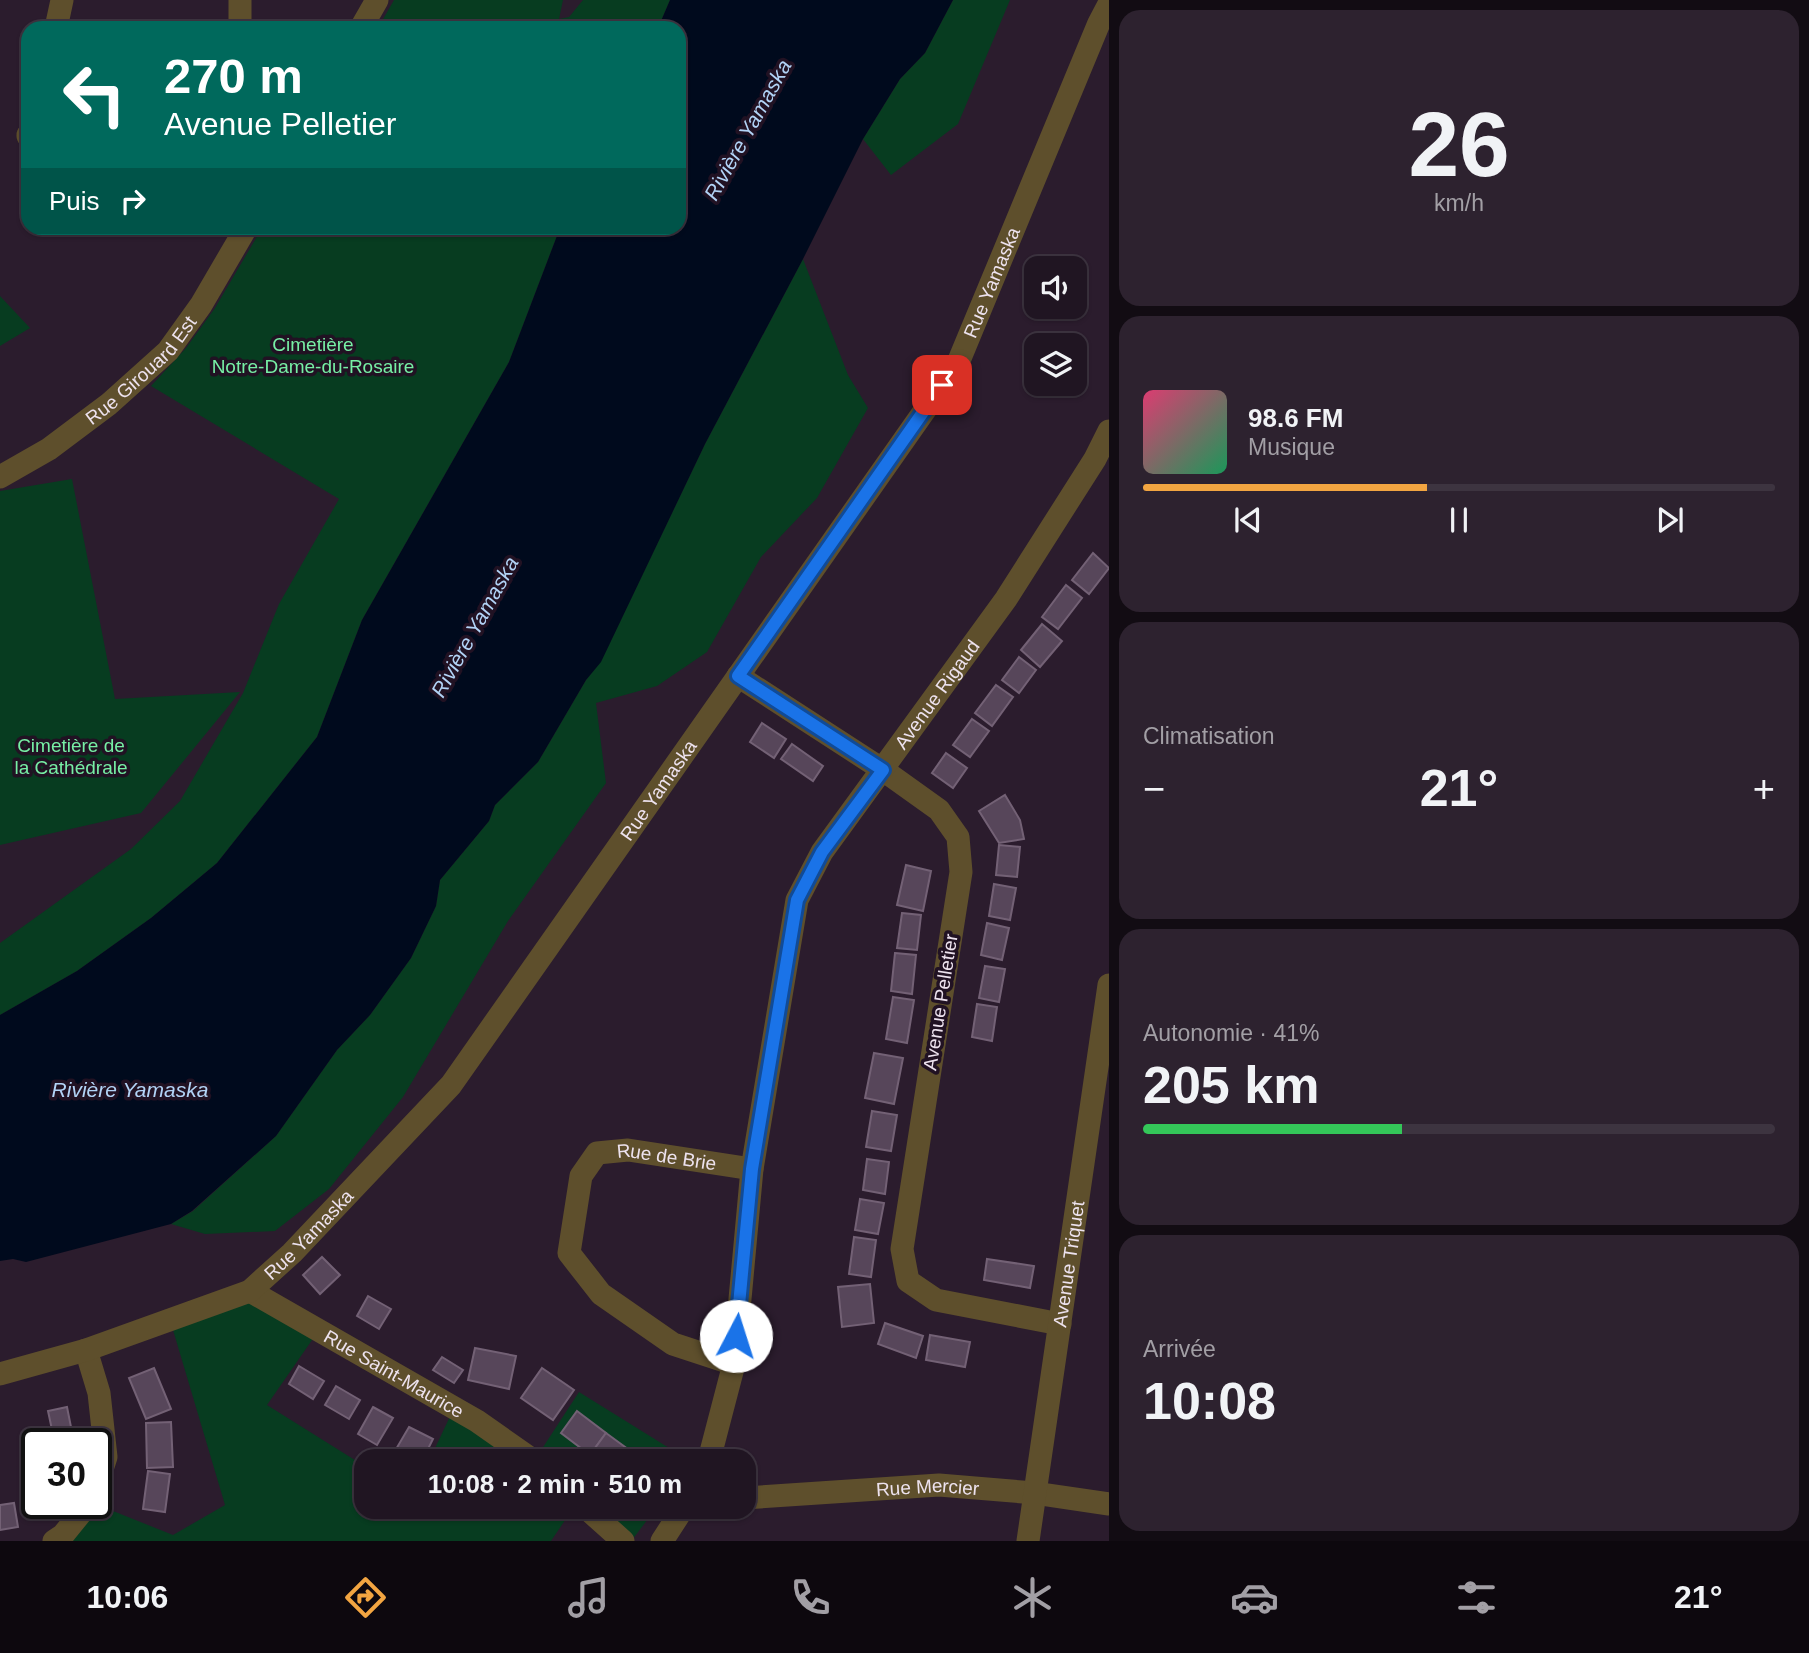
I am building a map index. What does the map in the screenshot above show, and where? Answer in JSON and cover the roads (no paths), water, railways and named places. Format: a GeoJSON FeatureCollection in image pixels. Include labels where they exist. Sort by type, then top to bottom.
{"type":"FeatureCollection","features":[{"type":"Feature","properties":{"kind":"street"},"geometry":{"type":"LineString","coordinates":[[58,21],[62,0]]}},
{"type":"Feature","properties":{"kind":"street"},"geometry":{"type":"LineString","coordinates":[[240,0],[240,21]]}},
{"type":"Feature","properties":{"kind":"street"},"geometry":{"type":"LineString","coordinates":[[365,21],[377,0]]}},
{"type":"Feature","properties":{"kind":"street","name":"Rue Yamaska"},"geometry":{"type":"LineString","coordinates":[[0,1374],[86,1350],[250,1291],[292,1253],[451,1084],[958,363],[1106,18]]}},
{"type":"Feature","properties":{"kind":"street","name":"Rue Girouard Est"},"geometry":{"type":"LineString","coordinates":[[0,477],[59,442],[109,404],[168,351],[201,305],[242,235]]}},
{"type":"Feature","properties":{"kind":"street","name":"Avenue Rigaud"},"geometry":{"type":"LineString","coordinates":[[712,1449],[734,1364],[752,1169],[797,900],[822,852],[1006,600],[1102,463],[1109,431]]}},
{"type":"Feature","properties":{"kind":"street","name":"Avenue Pelletier"},"geometry":{"type":"LineString","coordinates":[[738,676],[883,770],[939,810],[958,837],[961,872],[902,1249],[908,1281],[936,1300],[1060,1324]]}},
{"type":"Feature","properties":{"kind":"street","name":"Avenue Triquet"},"geometry":{"type":"LineString","coordinates":[[1028,1541],[1109,985]]}},
{"type":"Feature","properties":{"kind":"street","name":"Rue de Brie"},"geometry":{"type":"LineString","coordinates":[[734,1364],[673,1344],[601,1294],[569,1253],[580,1176],[597,1153],[628,1150],[752,1169]]}},
{"type":"Feature","properties":{"kind":"street","name":"Rue Saint-Maurice"},"geometry":{"type":"LineString","coordinates":[[250,1291],[477,1420],[517,1449]]}},
{"type":"Feature","properties":{"kind":"street"},"geometry":{"type":"LineString","coordinates":[[86,1350],[99,1393],[103,1428]]}},
{"type":"Feature","properties":{"kind":"street","name":"Rue Mercier"},"geometry":{"type":"LineString","coordinates":[[756,1497],[939,1485],[1035,1493],[1109,1504]]}},
{"type":"Feature","properties":{"kind":"street"},"geometry":{"type":"LineString","coordinates":[[54,1541],[63,1535],[76,1519]]}},
{"type":"Feature","properties":{"kind":"street"},"geometry":{"type":"LineString","coordinates":[[598,1519],[623,1541]]}},
{"type":"Feature","properties":{"kind":"street"},"geometry":{"type":"LineString","coordinates":[[662,1541],[676,1519]]}},
{"type":"Feature","properties":{"kind":"water","name":"Rivière Yamaska"},"geometry":{"type":"Polygon","coordinates":[[[670,0],[953,0],[925,53],[900,79],[863,139],[705,444],[601,662],[586,680],[538,762],[495,805],[489,821],[440,880],[436,906],[411,958],[370,1015],[337,1050],[276,1136],[192,1211],[171,1224],[26,1262],[13,1259],[0,1261],[0,1015],[77,971],[151,918],[217,863],[317,737],[362,620],[509,362],[557,235],[686,235],[686,21],[661,21],[670,0]]]}},
{"type":"Feature","properties":{"kind":"park label","name":"Cimetière Notre-Dame-du-Rosaire"},"geometry":{"type":"Point","coordinates":[313,355]}},
{"type":"Feature","properties":{"kind":"park label","name":"Cimetière de la Cathédrale"},"geometry":{"type":"Point","coordinates":[71,756]}}]}
